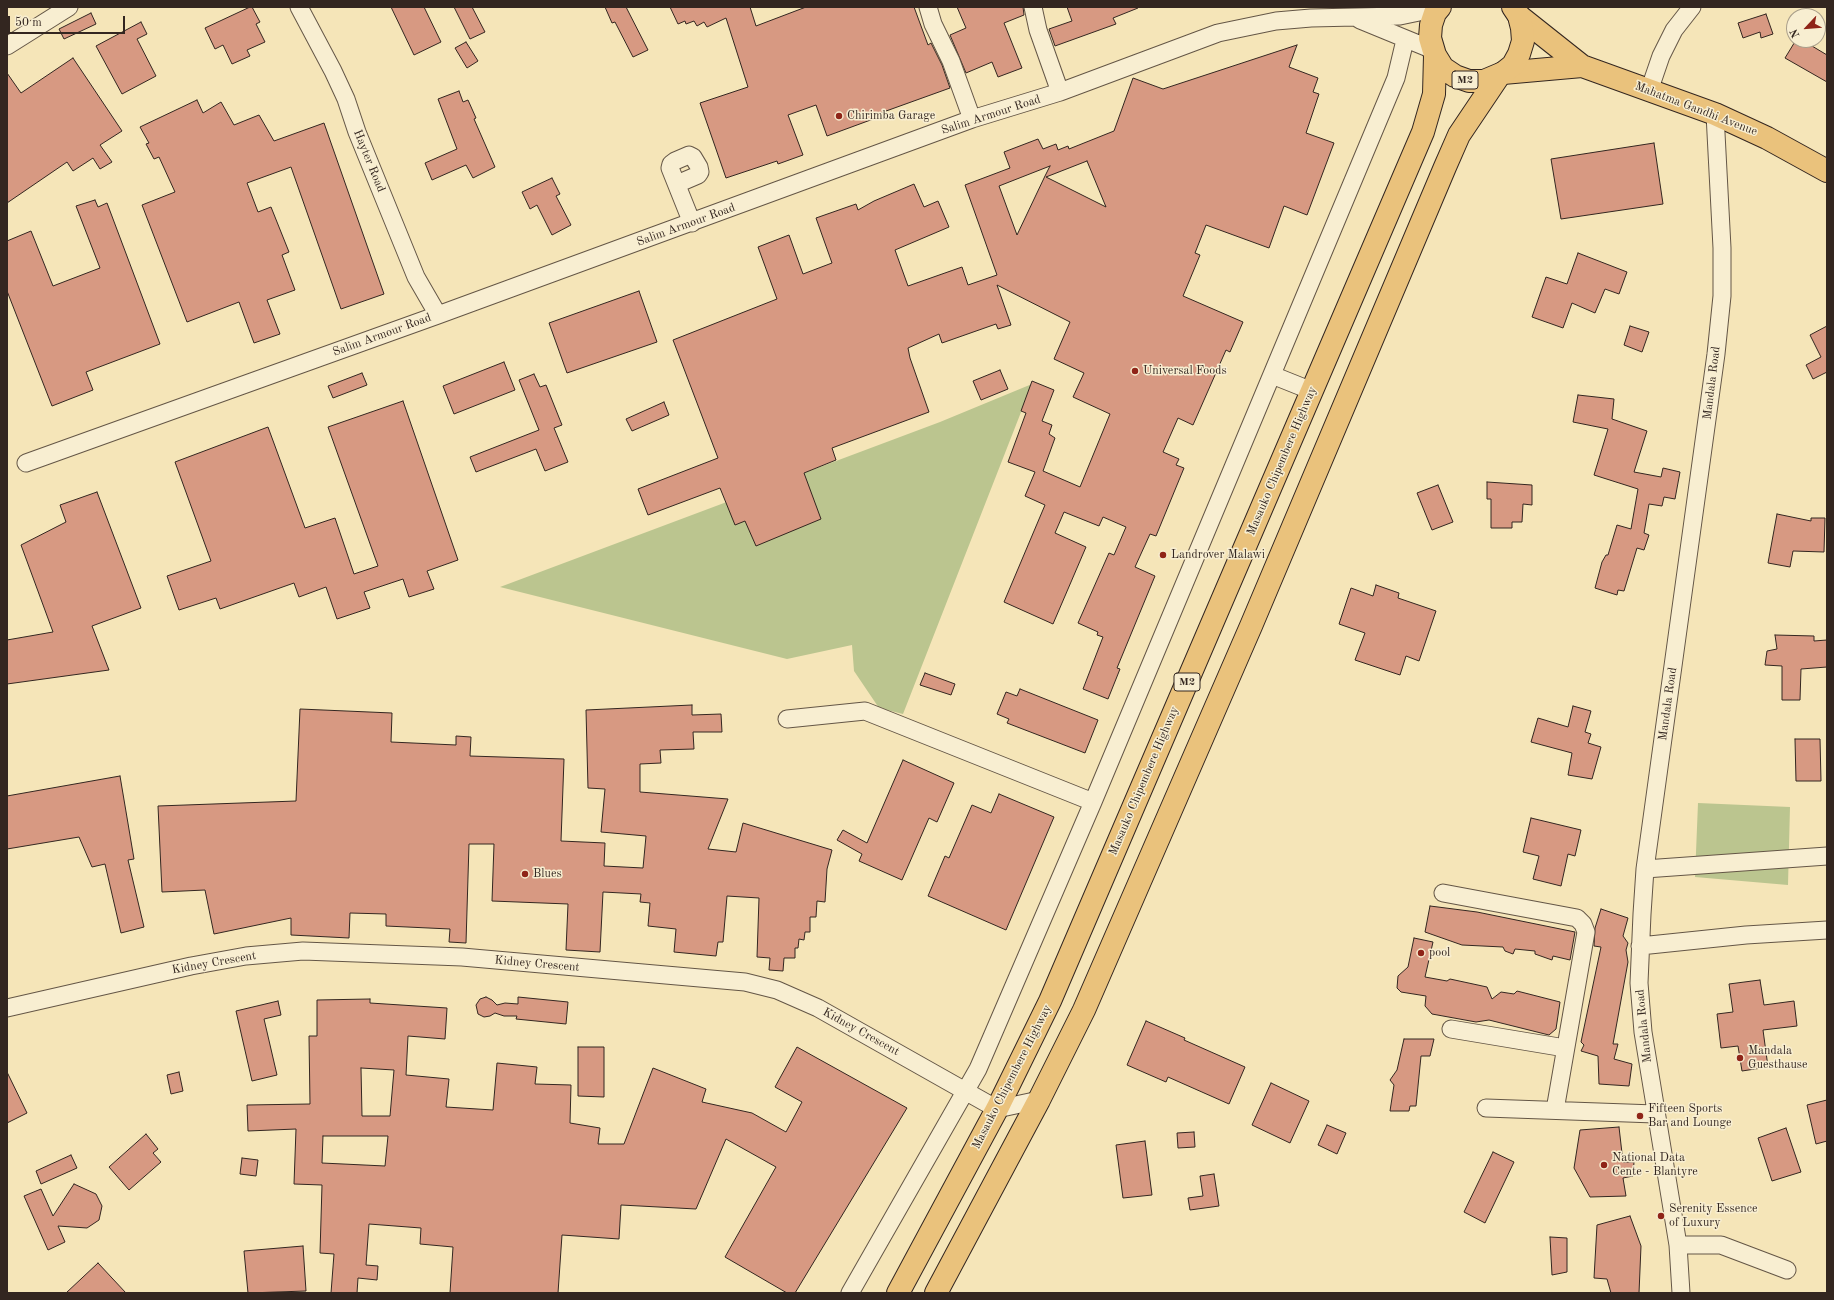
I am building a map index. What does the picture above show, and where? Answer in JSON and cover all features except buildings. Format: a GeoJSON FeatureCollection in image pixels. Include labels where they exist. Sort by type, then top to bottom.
{"type":"FeatureCollection","features":[{"type":"Feature","properties":{"kind":"main road","name":"M2"},"geometry":{"type":"LineString","coordinates":[[1440,7],[1435,13],[1431,25],[1430,38],[1434,53],[1444,68],[1455,76],[1469,81],[1484,81],[1500,75]]}},
{"type":"Feature","properties":{"kind":"main road","name":"M2"},"geometry":{"type":"LineString","coordinates":[[936,1293],[1039,1100],[1084,1010],[1238,655],[1450,154],[1459,135],[1500,75],[1512,65],[1521,47],[1522,28],[1515,10]]}},
{"type":"Feature","properties":{"kind":"main road","name":"Mahatma Gandhi Avenue"},"geometry":{"type":"LineString","coordinates":[[1515,10],[1582,66],[1715,114],[1767,138],[1827,171]]}},
{"type":"Feature","properties":{"kind":"main road","name":"Masauko Chipembere Highway"},"geometry":{"type":"LineString","coordinates":[[898,1293],[997,1110],[1053,993],[1423,132],[1434,94],[1434,53]]}},
{"type":"Feature","properties":{"kind":"main road","name":"Mahatma Gandhi Avenue"},"geometry":{"type":"LineString","coordinates":[[1500,75],[1582,66]]}},
{"type":"Feature","properties":{"kind":"street"},"geometry":{"type":"LineString","coordinates":[[7,46],[69,7]]}},
{"type":"Feature","properties":{"kind":"street","name":"Hayter Road"},"geometry":{"type":"LineString","coordinates":[[299,7],[343,92],[357,132],[416,277],[438,315]]}},
{"type":"Feature","properties":{"kind":"street"},"geometry":{"type":"LineString","coordinates":[[928,7],[933,24],[952,61],[972,120]]}},
{"type":"Feature","properties":{"kind":"street"},"geometry":{"type":"LineString","coordinates":[[1033,7],[1038,30],[1060,92]]}},
{"type":"Feature","properties":{"kind":"street","name":"Salim Armour Road"},"geometry":{"type":"LineString","coordinates":[[26,463],[438,315],[972,120],[1060,92],[1218,33],[1276,20],[1400,16],[1424,11],[1433,7]]}},
{"type":"Feature","properties":{"kind":"street"},"geometry":{"type":"LineString","coordinates":[[1649,91],[1661,56],[1674,30],[1692,7]]}},
{"type":"Feature","properties":{"kind":"street","name":"Salim Armour Road"},"geometry":{"type":"LineString","coordinates":[[1353,18],[1388,30],[1405,40],[1434,53]]}},
{"type":"Feature","properties":{"kind":"street"},"geometry":{"type":"LineString","coordinates":[[850,1293],[978,1069],[1093,802],[1396,78],[1405,40]]}},
{"type":"Feature","properties":{"kind":"street","name":"Mandala Road"},"geometry":{"type":"LineString","coordinates":[[1681,1293],[1678,1245],[1655,1114],[1643,1032],[1639,982],[1640,946],[1645,869],[1716,354],[1722,296],[1722,248],[1715,114]]}},
{"type":"Feature","properties":{"kind":"street"},"geometry":{"type":"LineString","coordinates":[[678,184],[692,222]]}},
{"type":"Feature","properties":{"kind":"street"},"geometry":{"type":"LineString","coordinates":[[1272,375],[1312,391]]}},
{"type":"Feature","properties":{"kind":"street"},"geometry":{"type":"LineString","coordinates":[[787,719],[865,711],[1093,802]]}},
{"type":"Feature","properties":{"kind":"street"},"geometry":{"type":"LineString","coordinates":[[1645,869],[1827,856]]}},
{"type":"Feature","properties":{"kind":"street"},"geometry":{"type":"LineString","coordinates":[[1444,893],[1577,918],[1583,924],[1586,932],[1555,1110]]}},
{"type":"Feature","properties":{"kind":"street"},"geometry":{"type":"LineString","coordinates":[[1640,946],[1746,935],[1827,930]]}},
{"type":"Feature","properties":{"kind":"street","name":"Kidney Crescent"},"geometry":{"type":"LineString","coordinates":[[7,1008],[191,966],[246,956],[303,951],[462,957],[745,982],[777,990],[818,1008],[997,1110]]}},
{"type":"Feature","properties":{"kind":"street"},"geometry":{"type":"LineString","coordinates":[[1451,1029],[1565,1048]]}},
{"type":"Feature","properties":{"kind":"street"},"geometry":{"type":"LineString","coordinates":[[997,1110],[1039,1100]]}},
{"type":"Feature","properties":{"kind":"street"},"geometry":{"type":"LineString","coordinates":[[1486,1108],[1655,1114]]}},
{"type":"Feature","properties":{"kind":"street"},"geometry":{"type":"LineString","coordinates":[[1678,1245],[1721,1245],[1787,1270]]}},
{"type":"Feature","properties":{"kind":"green space"},"geometry":{"type":"Polygon","coordinates":[[[1032,384],[903,714],[879,708],[854,671],[852,645],[787,659],[500,587],[940,422],[1032,384]]]}},
{"type":"Feature","properties":{"kind":"green space"},"geometry":{"type":"Polygon","coordinates":[[[1698,803],[1790,807],[1788,885],[1695,877],[1698,803]]]}},
{"type":"Feature","properties":{"kind":"place","name":"Chirimba Garage"},"geometry":{"type":"Point","coordinates":[839,116]}},
{"type":"Feature","properties":{"kind":"place","name":"Universal Foods"},"geometry":{"type":"Point","coordinates":[1135,371]}},
{"type":"Feature","properties":{"kind":"place","name":"Landrover Malawi"},"geometry":{"type":"Point","coordinates":[1163,555]}},
{"type":"Feature","properties":{"kind":"place","name":"Blues"},"geometry":{"type":"Point","coordinates":[525,874]}},
{"type":"Feature","properties":{"kind":"place","name":"pool"},"geometry":{"type":"Point","coordinates":[1421,953]}},
{"type":"Feature","properties":{"kind":"place","name":"Mandala Guesthause"},"geometry":{"type":"Point","coordinates":[1740,1058]}},
{"type":"Feature","properties":{"kind":"place","name":"Fifteen Sports Bar and Lounge"},"geometry":{"type":"Point","coordinates":[1640,1116]}},
{"type":"Feature","properties":{"kind":"place","name":"National Data Cente - Blantyre"},"geometry":{"type":"Point","coordinates":[1604,1165]}},
{"type":"Feature","properties":{"kind":"place","name":"Serenity Essence of Luxury"},"geometry":{"type":"Point","coordinates":[1661,1216]}}]}
